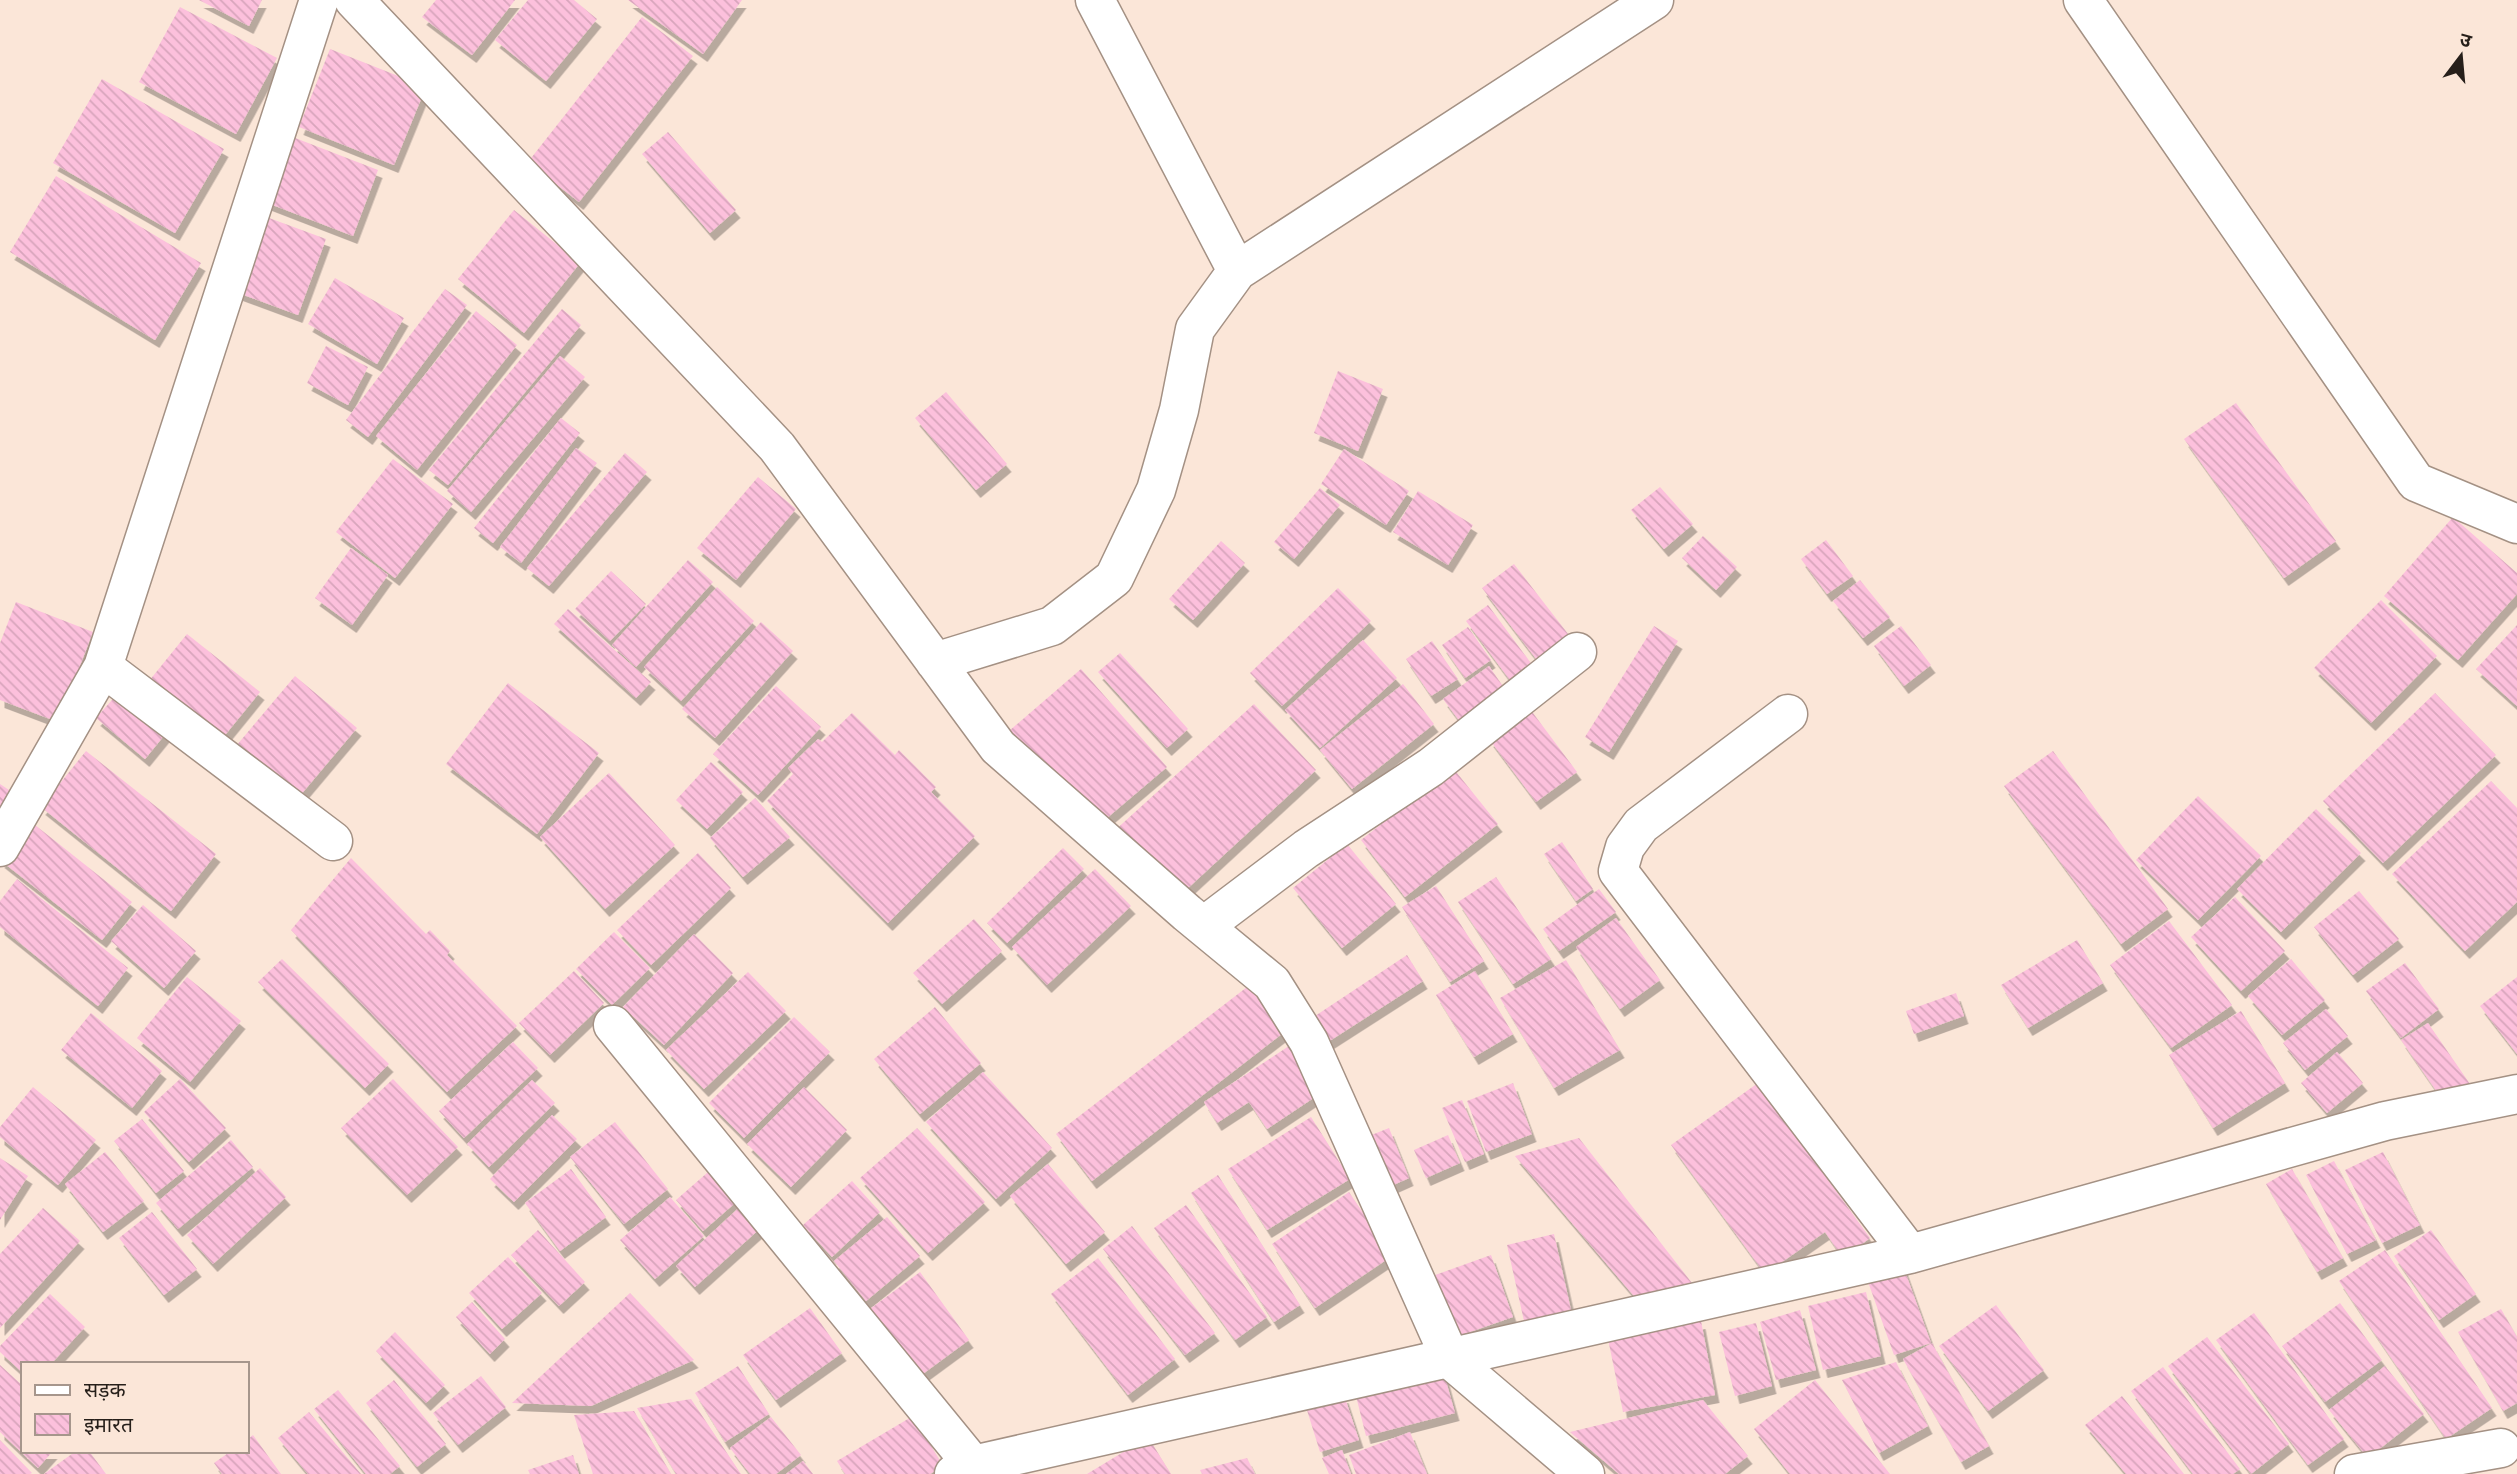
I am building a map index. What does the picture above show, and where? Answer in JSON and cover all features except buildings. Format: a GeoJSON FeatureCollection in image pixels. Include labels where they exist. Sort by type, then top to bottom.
{"type":"FeatureCollection","features":[{"type":"Feature","properties":{"kind":"street"},"geometry":{"type":"LineString","coordinates":[[0,847],[103,667],[319,0]]}},
{"type":"Feature","properties":{"kind":"street"},"geometry":{"type":"LineString","coordinates":[[354,0],[777,447],[998,747],[1272,983],[1309,1042],[1451,1360],[1586,1474]]}},
{"type":"Feature","properties":{"kind":"street"},"geometry":{"type":"LineString","coordinates":[[1095,0],[1237,271]]}},
{"type":"Feature","properties":{"kind":"street"},"geometry":{"type":"LineString","coordinates":[[934,662],[1052,626],[1114,578],[1156,490],[1179,410],[1195,329],[1237,271],[1654,0]]}},
{"type":"Feature","properties":{"kind":"street"},"geometry":{"type":"LineString","coordinates":[[2083,0],[2416,482],[2517,524]]}},
{"type":"Feature","properties":{"kind":"street"},"geometry":{"type":"LineString","coordinates":[[1204,926],[1306,849],[1431,767],[1577,652]]}},
{"type":"Feature","properties":{"kind":"street"},"geometry":{"type":"LineString","coordinates":[[103,667],[333,841]]}},
{"type":"Feature","properties":{"kind":"street"},"geometry":{"type":"LineString","coordinates":[[1788,714],[1641,825],[1625,847],[1618,871],[1910,1254]]}},
{"type":"Feature","properties":{"kind":"street"},"geometry":{"type":"LineString","coordinates":[[613,1026],[964,1469],[1910,1254],[2385,1121],[2517,1094]]}},
{"type":"Feature","properties":{"kind":"street"},"geometry":{"type":"LineString","coordinates":[[2354,1474],[2499,1453]]}}]}
